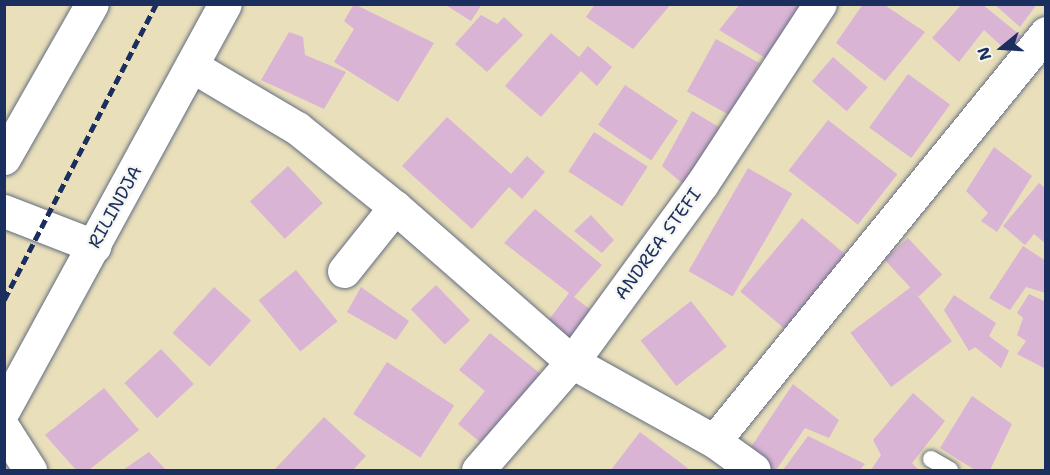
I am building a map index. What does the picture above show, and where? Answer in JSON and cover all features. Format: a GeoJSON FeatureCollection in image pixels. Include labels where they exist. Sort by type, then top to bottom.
{"type":"FeatureCollection","features":[{"type":"Feature","properties":{"kind":"street"},"geometry":{"type":"LineString","coordinates":[[4,159],[92,4]]}},
{"type":"Feature","properties":{"kind":"street","name":"RILINDJA"},"geometry":{"type":"LineString","coordinates":[[4,409],[225,4]]}},
{"type":"Feature","properties":{"kind":"street","name":"ANDREA STEFI"},"geometry":{"type":"LineString","coordinates":[[478,471],[572,362],[702,184],[820,4]]}},
{"type":"Feature","properties":{"kind":"street"},"geometry":{"type":"LineString","coordinates":[[714,441],[1046,33]]}},
{"type":"Feature","properties":{"kind":"street"},"geometry":{"type":"LineString","coordinates":[[192,66],[297,129],[395,207],[572,362],[714,441],[754,471]]}},
{"type":"Feature","properties":{"kind":"street"},"geometry":{"type":"LineString","coordinates":[[344,271],[395,207]]}},
{"type":"Feature","properties":{"kind":"street"},"geometry":{"type":"LineString","coordinates":[[4,211],[94,246]]}},
{"type":"Feature","properties":{"kind":"street"},"geometry":{"type":"LineString","coordinates":[[4,429],[30,471]]}},
{"type":"Feature","properties":{"kind":"lane"},"geometry":{"type":"LineString","coordinates":[[931,459],[950,471]]}},
{"type":"Feature","properties":{"kind":"building"},"geometry":{"type":"Polygon","coordinates":[[[354,4],[434,43],[398,102],[334,62],[354,29],[344,21],[354,4]]]}},
{"type":"Feature","properties":{"kind":"building"},"geometry":{"type":"Polygon","coordinates":[[[444,4],[482,4],[471,21],[444,4]]]}},
{"type":"Feature","properties":{"kind":"building"},"geometry":{"type":"Polygon","coordinates":[[[595,4],[671,4],[633,49],[586,17],[595,4]]]}},
{"type":"Feature","properties":{"kind":"building"},"geometry":{"type":"Polygon","coordinates":[[[740,4],[811,4],[767,59],[719,30],[740,4]]]}},
{"type":"Feature","properties":{"kind":"building"},"geometry":{"type":"Polygon","coordinates":[[[863,4],[883,4],[925,32],[885,81],[836,43],[863,4]]]}},
{"type":"Feature","properties":{"kind":"building"},"geometry":{"type":"Polygon","coordinates":[[[994,4],[1037,4],[1020,27],[994,4]]]}},
{"type":"Feature","properties":{"kind":"building"},"geometry":{"type":"Polygon","coordinates":[[[961,5],[983,5],[1024,38],[1010,54],[984,30],[959,62],[932,38],[961,5]]]}},
{"type":"Feature","properties":{"kind":"building"},"geometry":{"type":"Polygon","coordinates":[[[481,15],[497,24],[504,17],[523,35],[487,72],[455,44],[481,15]]]}},
{"type":"Feature","properties":{"kind":"building"},"geometry":{"type":"Polygon","coordinates":[[[289,32],[303,37],[305,55],[346,72],[324,109],[261,80],[289,32]]]}},
{"type":"Feature","properties":{"kind":"building"},"geometry":{"type":"Polygon","coordinates":[[[551,33],[579,57],[588,46],[612,67],[597,86],[581,71],[541,117],[505,86],[551,33]]]}},
{"type":"Feature","properties":{"kind":"building"},"geometry":{"type":"Polygon","coordinates":[[[716,39],[760,63],[731,116],[687,91],[716,39]]]}},
{"type":"Feature","properties":{"kind":"building"},"geometry":{"type":"Polygon","coordinates":[[[833,57],[868,87],[847,111],[812,81],[833,57]]]}},
{"type":"Feature","properties":{"kind":"building"},"geometry":{"type":"Polygon","coordinates":[[[908,74],[950,105],[911,158],[869,127],[908,74]]]}},
{"type":"Feature","properties":{"kind":"building"},"geometry":{"type":"Polygon","coordinates":[[[625,85],[678,121],[651,161],[598,125],[625,85]]]}},
{"type":"Feature","properties":{"kind":"building"},"geometry":{"type":"Polygon","coordinates":[[[692,111],[727,132],[689,189],[662,166],[692,111]]]}},
{"type":"Feature","properties":{"kind":"building"},"geometry":{"type":"Polygon","coordinates":[[[447,117],[511,174],[527,156],[545,172],[522,199],[509,187],[472,229],[402,166],[447,117]]]}},
{"type":"Feature","properties":{"kind":"building"},"geometry":{"type":"Polygon","coordinates":[[[828,120],[897,174],[858,225],[789,170],[828,120]]]}},
{"type":"Feature","properties":{"kind":"building"},"geometry":{"type":"Polygon","coordinates":[[[594,132],[648,167],[622,206],[568,171],[594,132]]]}},
{"type":"Feature","properties":{"kind":"building"},"geometry":{"type":"Polygon","coordinates":[[[994,147],[1032,176],[997,232],[981,221],[988,213],[966,191],[994,147]]]}},
{"type":"Feature","properties":{"kind":"building"},"geometry":{"type":"Polygon","coordinates":[[[288,166],[323,203],[285,239],[250,201],[288,166]]]}},
{"type":"Feature","properties":{"kind":"building"},"geometry":{"type":"Polygon","coordinates":[[[748,168],[792,194],[733,297],[688,271],[748,168]]]}},
{"type":"Feature","properties":{"kind":"building"},"geometry":{"type":"Polygon","coordinates":[[[1039,183],[1046,189],[1046,244],[1034,234],[1025,245],[1003,226],[1039,183]]]}},
{"type":"Feature","properties":{"kind":"building"},"geometry":{"type":"Polygon","coordinates":[[[535,209],[602,265],[574,297],[596,314],[575,342],[548,321],[569,293],[504,243],[535,209]]]}},
{"type":"Feature","properties":{"kind":"building"},"geometry":{"type":"Polygon","coordinates":[[[591,215],[614,240],[602,253],[574,231],[591,215]]]}},
{"type":"Feature","properties":{"kind":"building"},"geometry":{"type":"Polygon","coordinates":[[[802,218],[849,257],[787,331],[740,292],[802,218]]]}},
{"type":"Feature","properties":{"kind":"building"},"geometry":{"type":"Polygon","coordinates":[[[908,238],[942,275],[919,296],[885,260],[908,238]]]}},
{"type":"Feature","properties":{"kind":"building"},"geometry":{"type":"Polygon","coordinates":[[[1023,246],[1046,261],[1046,293],[1026,287],[1010,310],[989,298],[1023,246]]]}},
{"type":"Feature","properties":{"kind":"building"},"geometry":{"type":"Polygon","coordinates":[[[296,270],[338,321],[300,351],[259,300],[296,270]]]}},
{"type":"Feature","properties":{"kind":"building"},"geometry":{"type":"Polygon","coordinates":[[[436,285],[470,320],[445,345],[411,309],[436,285]]]}},
{"type":"Feature","properties":{"kind":"building"},"geometry":{"type":"Polygon","coordinates":[[[214,287],[251,320],[210,367],[173,333],[214,287]]]}},
{"type":"Feature","properties":{"kind":"building"},"geometry":{"type":"Polygon","coordinates":[[[361,287],[409,321],[396,340],[347,312],[361,287]]]}},
{"type":"Feature","properties":{"kind":"building"},"geometry":{"type":"Polygon","coordinates":[[[911,287],[952,341],[891,387],[850,333],[911,287]]]}},
{"type":"Feature","properties":{"kind":"building"},"geometry":{"type":"Polygon","coordinates":[[[1029,294],[1046,302],[1046,369],[1017,354],[1026,341],[1017,335],[1023,318],[1017,313],[1029,294]]]}},
{"type":"Feature","properties":{"kind":"building"},"geometry":{"type":"Polygon","coordinates":[[[954,295],[996,323],[989,336],[1009,351],[1001,368],[975,347],[969,351],[944,310],[954,295]]]}},
{"type":"Feature","properties":{"kind":"building"},"geometry":{"type":"Polygon","coordinates":[[[691,301],[727,347],[676,386],[641,340],[691,301]]]}},
{"type":"Feature","properties":{"kind":"building"},"geometry":{"type":"Polygon","coordinates":[[[490,333],[542,375],[485,446],[458,424],[485,391],[459,370],[490,333]]]}},
{"type":"Feature","properties":{"kind":"building"},"geometry":{"type":"Polygon","coordinates":[[[161,349],[194,384],[157,418],[124,383],[161,349]]]}},
{"type":"Feature","properties":{"kind":"building"},"geometry":{"type":"Polygon","coordinates":[[[387,362],[454,406],[420,458],[353,414],[387,362]]]}},
{"type":"Feature","properties":{"kind":"building"},"geometry":{"type":"Polygon","coordinates":[[[793,384],[839,420],[829,438],[805,428],[776,470],[767,470],[745,456],[793,384]]]}},
{"type":"Feature","properties":{"kind":"building"},"geometry":{"type":"Polygon","coordinates":[[[104,388],[139,430],[89,470],[76,470],[45,435],[104,388]]]}},
{"type":"Feature","properties":{"kind":"building"},"geometry":{"type":"Polygon","coordinates":[[[913,393],[945,421],[912,463],[919,470],[871,470],[881,455],[873,440],[913,393]]]}},
{"type":"Feature","properties":{"kind":"building"},"geometry":{"type":"Polygon","coordinates":[[[972,396],[1012,424],[990,470],[975,470],[940,448],[972,396]]]}},
{"type":"Feature","properties":{"kind":"building"},"geometry":{"type":"Polygon","coordinates":[[[324,417],[366,456],[353,470],[274,470],[324,417]]]}},
{"type":"Feature","properties":{"kind":"building"},"geometry":{"type":"Polygon","coordinates":[[[640,432],[690,470],[611,470],[640,432]]]}},
{"type":"Feature","properties":{"kind":"building"},"geometry":{"type":"Polygon","coordinates":[[[808,436],[865,464],[860,470],[783,470],[808,436]]]}},
{"type":"Feature","properties":{"kind":"building"},"geometry":{"type":"Polygon","coordinates":[[[149,452],[166,470],[123,470],[149,452]]]}},
{"type":"Feature","properties":{"kind":"railway"},"geometry":{"type":"LineString","coordinates":[[4,300],[156,4]]}}]}
